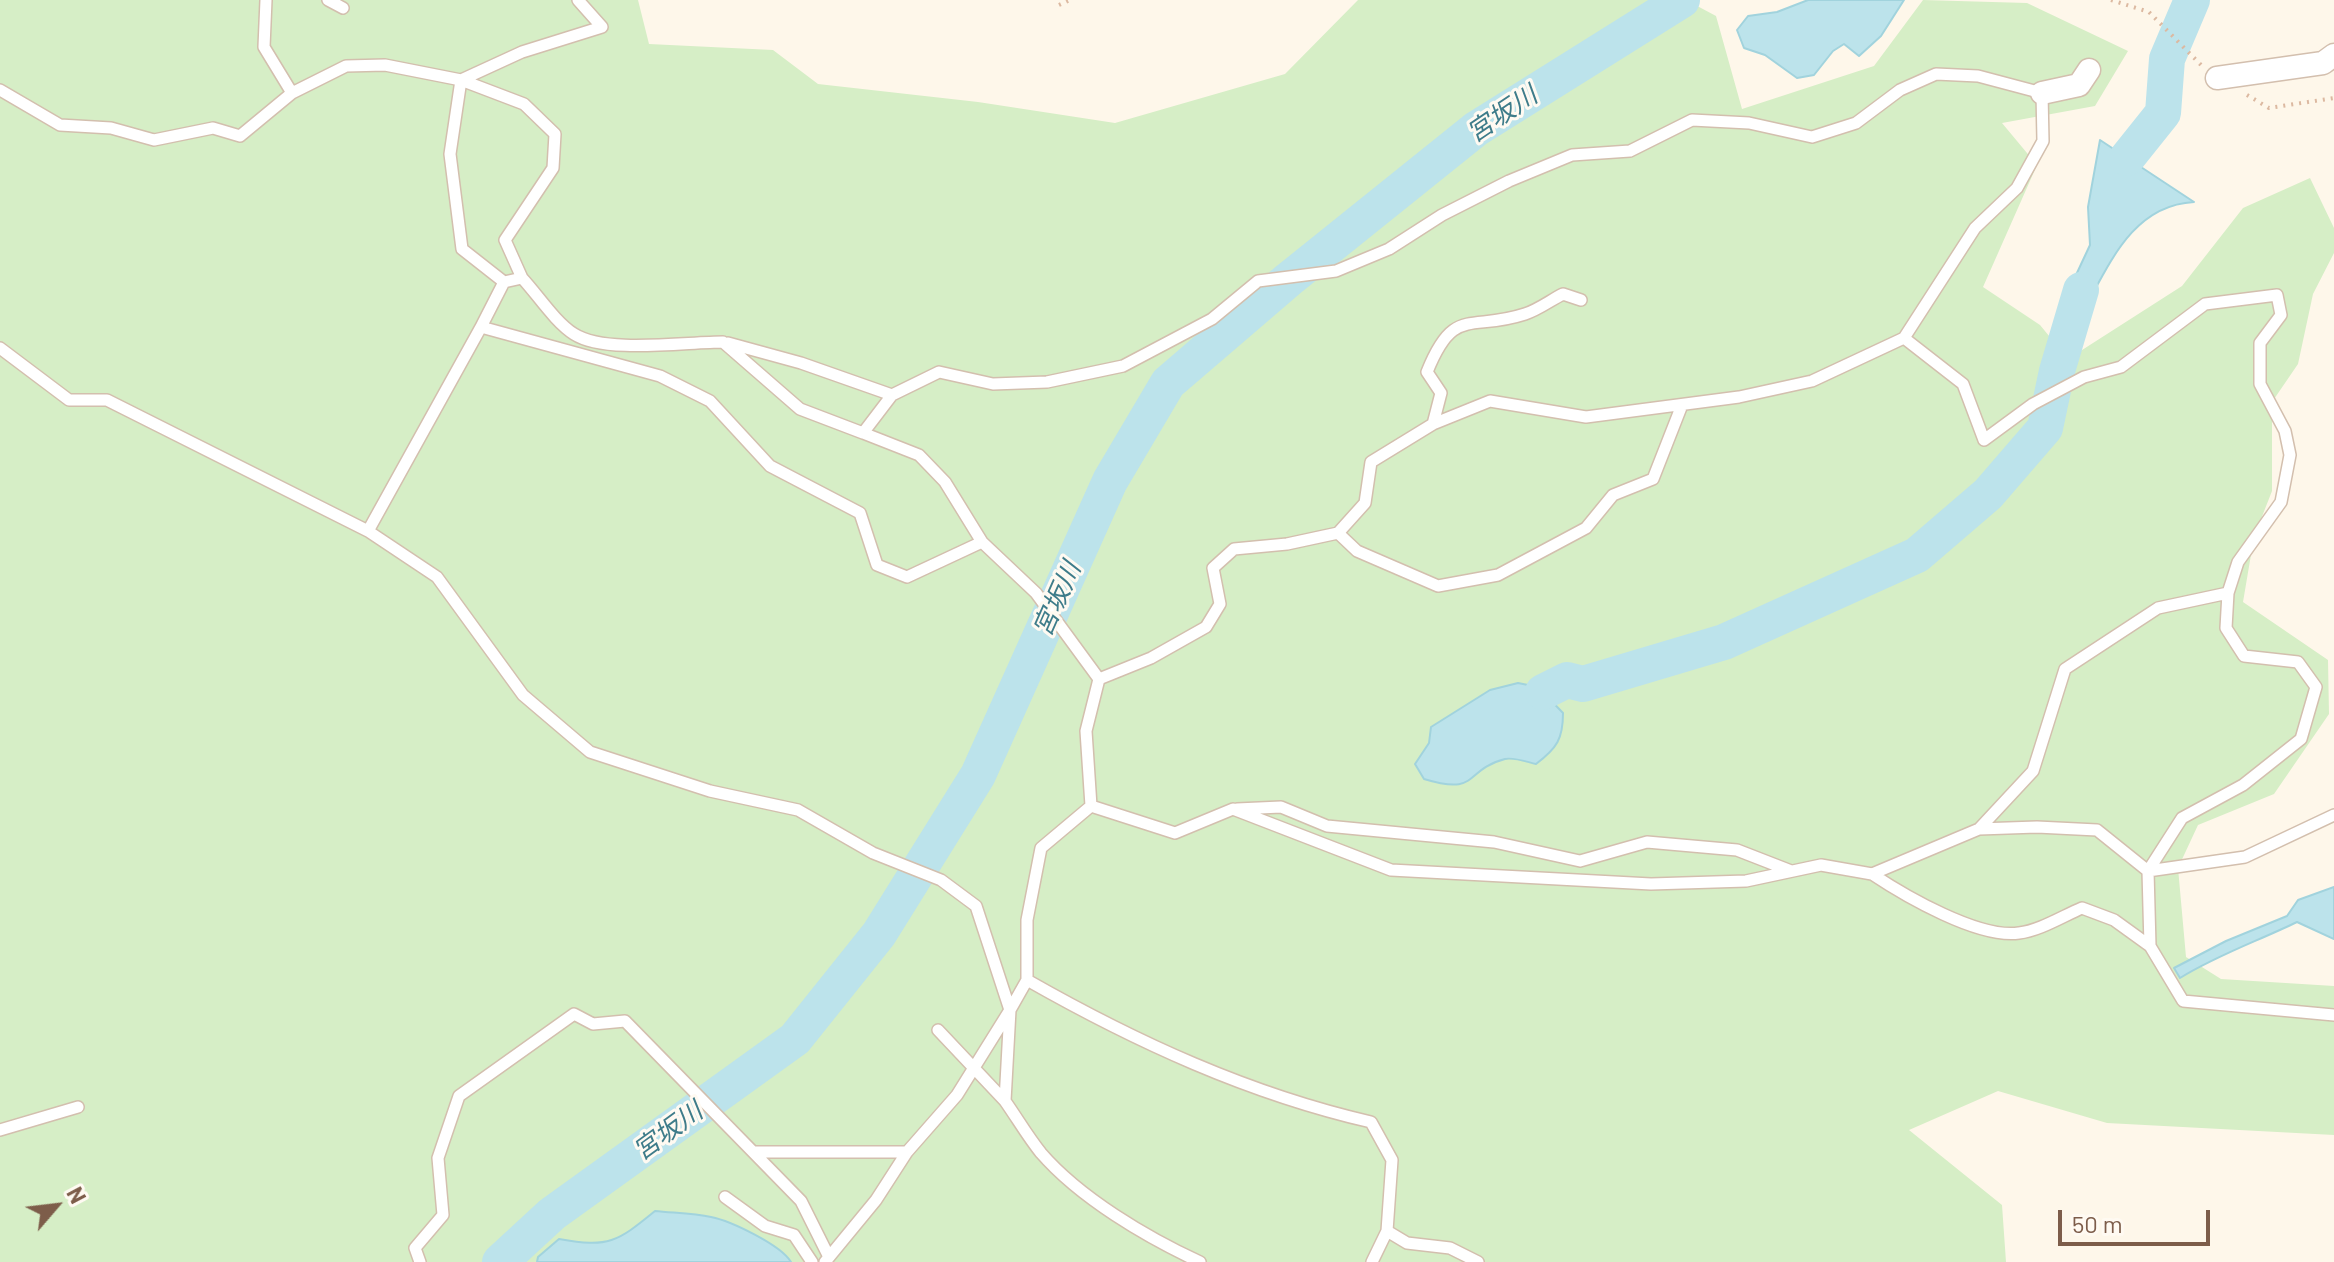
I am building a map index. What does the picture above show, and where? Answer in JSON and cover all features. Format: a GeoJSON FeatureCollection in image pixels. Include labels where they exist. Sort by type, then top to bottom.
{"type":"FeatureCollection","features":[{"type":"Feature","properties":{"kind":"street"},"geometry":{"type":"LineString","coordinates":[[2217,78],[2323,63],[2334,55]]}},
{"type":"Feature","properties":{"kind":"street"},"geometry":{"type":"LineString","coordinates":[[2042,93],[2079,85],[2089,70]]}},
{"type":"Feature","properties":{"kind":"lane"},"geometry":{"type":"LineString","coordinates":[[268,0],[264,47],[292,93]]}},
{"type":"Feature","properties":{"kind":"lane"},"geometry":{"type":"LineString","coordinates":[[328,0],[343,8]]}},
{"type":"Feature","properties":{"kind":"lane"},"geometry":{"type":"LineString","coordinates":[[461,80],[522,52],[602,27],[578,0]]}},
{"type":"Feature","properties":{"kind":"lane"},"geometry":{"type":"LineString","coordinates":[[0,90],[60,125],[111,128],[154,140],[213,128],[240,136],[292,93],[346,66],[385,65],[461,80],[524,104],[555,134],[553,168],[505,240],[522,278],[574,335],[624,348],[671,342],[723,342],[801,363],[892,395]]}},
{"type":"Feature","properties":{"kind":"lane"},"geometry":{"type":"LineString","coordinates":[[863,433],[892,395],[939,372],[993,384],[1047,382],[1123,366],[1212,319],[1258,281],[1336,271],[1389,249],[1442,215],[1509,181],[1572,155],[1630,151],[1692,120],[1749,123],[1812,137],[1856,123],[1900,90],[1936,74],[1978,76],[2042,93],[2043,141],[2017,188],[1975,228],[1904,338],[1812,381],[1739,397],[1586,417],[1490,401],[1433,424],[1371,462],[1365,503],[1338,533],[1287,544],[1234,549],[1213,568],[1220,604],[1206,627],[1151,658],[1099,679]]}},
{"type":"Feature","properties":{"kind":"lane"},"geometry":{"type":"LineString","coordinates":[[461,80],[450,154],[462,249],[504,282]]}},
{"type":"Feature","properties":{"kind":"lane"},"geometry":{"type":"LineString","coordinates":[[504,282],[522,278]]}},
{"type":"Feature","properties":{"kind":"lane"},"geometry":{"type":"LineString","coordinates":[[368,531],[504,282]]}},
{"type":"Feature","properties":{"kind":"lane"},"geometry":{"type":"LineString","coordinates":[[1433,424],[1441,393],[1427,372],[1440,339],[1467,323],[1525,314],[1563,294],[1581,300]]}},
{"type":"Feature","properties":{"kind":"lane"},"geometry":{"type":"LineString","coordinates":[[1904,338],[1963,384],[1984,440],[2033,404],[2071,384],[2121,367],[2205,304],[2277,295],[2281,315],[2260,343],[2260,384],[2285,431],[2290,455],[2281,502],[2238,562],[2228,593],[2226,628],[2244,656],[2298,662],[2316,687],[2301,739],[2243,785],[2182,818],[2148,871],[2150,946]]}},
{"type":"Feature","properties":{"kind":"lane"},"geometry":{"type":"LineString","coordinates":[[481,327],[660,376],[710,401],[770,466],[860,513],[877,565],[907,577],[982,542]]}},
{"type":"Feature","properties":{"kind":"lane"},"geometry":{"type":"LineString","coordinates":[[723,342],[800,409],[919,455],[945,482],[982,542],[1036,593],[1099,679]]}},
{"type":"Feature","properties":{"kind":"lane"},"geometry":{"type":"LineString","coordinates":[[0,348],[69,400],[107,400],[368,531],[437,577],[523,695],[590,752],[710,791],[798,810],[873,853],[941,880],[976,906],[1010,1010],[1005,1101]]}},
{"type":"Feature","properties":{"kind":"lane"},"geometry":{"type":"LineString","coordinates":[[1338,533],[1357,551],[1438,586],[1498,575],[1586,528],[1613,495],[1653,479],[1682,405]]}},
{"type":"Feature","properties":{"kind":"lane"},"geometry":{"type":"LineString","coordinates":[[1979,829],[2033,771],[2065,669],[2158,608],[2228,593]]}},
{"type":"Feature","properties":{"kind":"lane"},"geometry":{"type":"LineString","coordinates":[[1091,806],[1086,731],[1099,679]]}},
{"type":"Feature","properties":{"kind":"lane"},"geometry":{"type":"LineString","coordinates":[[1091,806],[1175,833],[1233,809],[1281,807],[1327,826],[1494,842],[1580,861],[1647,842],[1737,850],[1792,871]]}},
{"type":"Feature","properties":{"kind":"lane"},"geometry":{"type":"LineString","coordinates":[[420,1262],[415,1248],[443,1215],[438,1158],[459,1096],[574,1014],[593,1024],[625,1021],[801,1201],[827,1260],[876,1200],[907,1152],[957,1095],[1010,1010],[1027,980],[1027,920],[1041,848],[1091,806]]}},
{"type":"Feature","properties":{"kind":"lane"},"geometry":{"type":"LineString","coordinates":[[1233,809],[1391,870],[1651,884],[1746,881],[1821,865],[1872,874],[1911,899],[1968,925],[2018,934],[2082,908],[2114,920],[2150,946],[2183,1001],[2334,1015]]}},
{"type":"Feature","properties":{"kind":"lane"},"geometry":{"type":"LineString","coordinates":[[1872,874],[1979,829],[2037,827],[2097,830],[2148,871],[2245,857],[2334,815]]}},
{"type":"Feature","properties":{"kind":"lane"},"geometry":{"type":"LineString","coordinates":[[1027,980],[1081,1010],[1229,1080],[1306,1107],[1371,1122],[1392,1160],[1387,1231],[1372,1262]]}},
{"type":"Feature","properties":{"kind":"lane"},"geometry":{"type":"LineString","coordinates":[[938,1030],[1005,1101],[1042,1154],[1116,1217],[1158,1243],[1200,1262]]}},
{"type":"Feature","properties":{"kind":"lane"},"geometry":{"type":"LineString","coordinates":[[0,1130],[78,1107]]}},
{"type":"Feature","properties":{"kind":"lane"},"geometry":{"type":"LineString","coordinates":[[755,1152],[907,1152]]}},
{"type":"Feature","properties":{"kind":"lane"},"geometry":{"type":"LineString","coordinates":[[725,1197],[765,1226],[794,1235],[812,1262]]}},
{"type":"Feature","properties":{"kind":"lane"},"geometry":{"type":"LineString","coordinates":[[1387,1231],[1407,1243],[1450,1248],[1478,1262]]}},
{"type":"Feature","properties":{"kind":"path"},"geometry":{"type":"LineString","coordinates":[[1059,5],[1070,0]]}},
{"type":"Feature","properties":{"kind":"green space"},"geometry":{"type":"Polygon","coordinates":[[[0,0],[638,0],[649,44],[773,50],[818,84],[978,102],[1115,123],[1285,74],[1358,0],[1686,0],[1716,16],[1742,109],[1874,66],[1923,0],[2027,3],[2128,51],[2095,106],[2002,123],[2037,165],[1983,287],[2040,325],[2068,359],[2182,286],[2243,208],[2310,178],[2334,228],[2334,253],[2313,294],[2298,364],[2272,402],[2272,491],[2254,537],[2243,602],[2328,660],[2329,714],[2274,794],[2198,825],[2178,868],[2186,957],[2221,979],[2334,986],[2334,1135],[2107,1123],[1998,1091],[1909,1130],[2002,1205],[2006,1262],[0,1262],[0,0]]]}},
{"type":"Feature","properties":{"kind":"water"},"geometry":{"type":"Polygon","coordinates":[[[1808,0],[1904,0],[1881,36],[1859,56],[1844,44],[1833,51],[1814,75],[1797,78],[1765,55],[1744,48],[1737,30],[1748,16],[1777,12],[1808,0]]]}},
{"type":"Feature","properties":{"kind":"water"},"geometry":{"type":"Polygon","coordinates":[[[2100,140],[2194,202],[2159,211],[2144,221],[2121,246],[2093,293],[2081,290],[2076,275],[2090,245],[2088,207],[2100,140]]]}},
{"type":"Feature","properties":{"kind":"water"},"geometry":{"type":"Polygon","coordinates":[[[1518,683],[1538,687],[1563,713],[1560,736],[1549,753],[1536,764],[1505,759],[1482,769],[1470,780],[1454,785],[1424,779],[1415,764],[1429,743],[1431,727],[1490,690],[1518,683]]]}},
{"type":"Feature","properties":{"kind":"water"},"geometry":{"type":"Polygon","coordinates":[[[2334,887],[2334,939],[2297,922],[2180,978],[2174,968],[2226,941],[2287,916],[2298,900],[2334,887]]]}},
{"type":"Feature","properties":{"kind":"water"},"geometry":{"type":"Polygon","coordinates":[[[655,1211],[704,1216],[731,1223],[767,1241],[791,1262],[537,1262],[538,1257],[559,1239],[590,1243],[612,1240],[655,1211]]]}},
{"type":"Feature","properties":{"kind":"waterway","name":"宮坂川"},"geometry":{"type":"LineString","coordinates":[[500,1262],[552,1214],[795,1039],[879,934],[978,775],[1110,481],[1168,383],[1288,280],[1476,129],[1682,0]]}},
{"type":"Feature","properties":{"kind":"waterway"},"geometry":{"type":"LineString","coordinates":[[2127,158],[2163,113],[2167,59],[2192,0]]}},
{"type":"Feature","properties":{"kind":"waterway"},"geometry":{"type":"LineString","coordinates":[[1543,692],[1567,680],[1583,684],[1724,642],[1917,555],[1988,494],[2045,428],[2057,371],[2081,290]]}}]}
